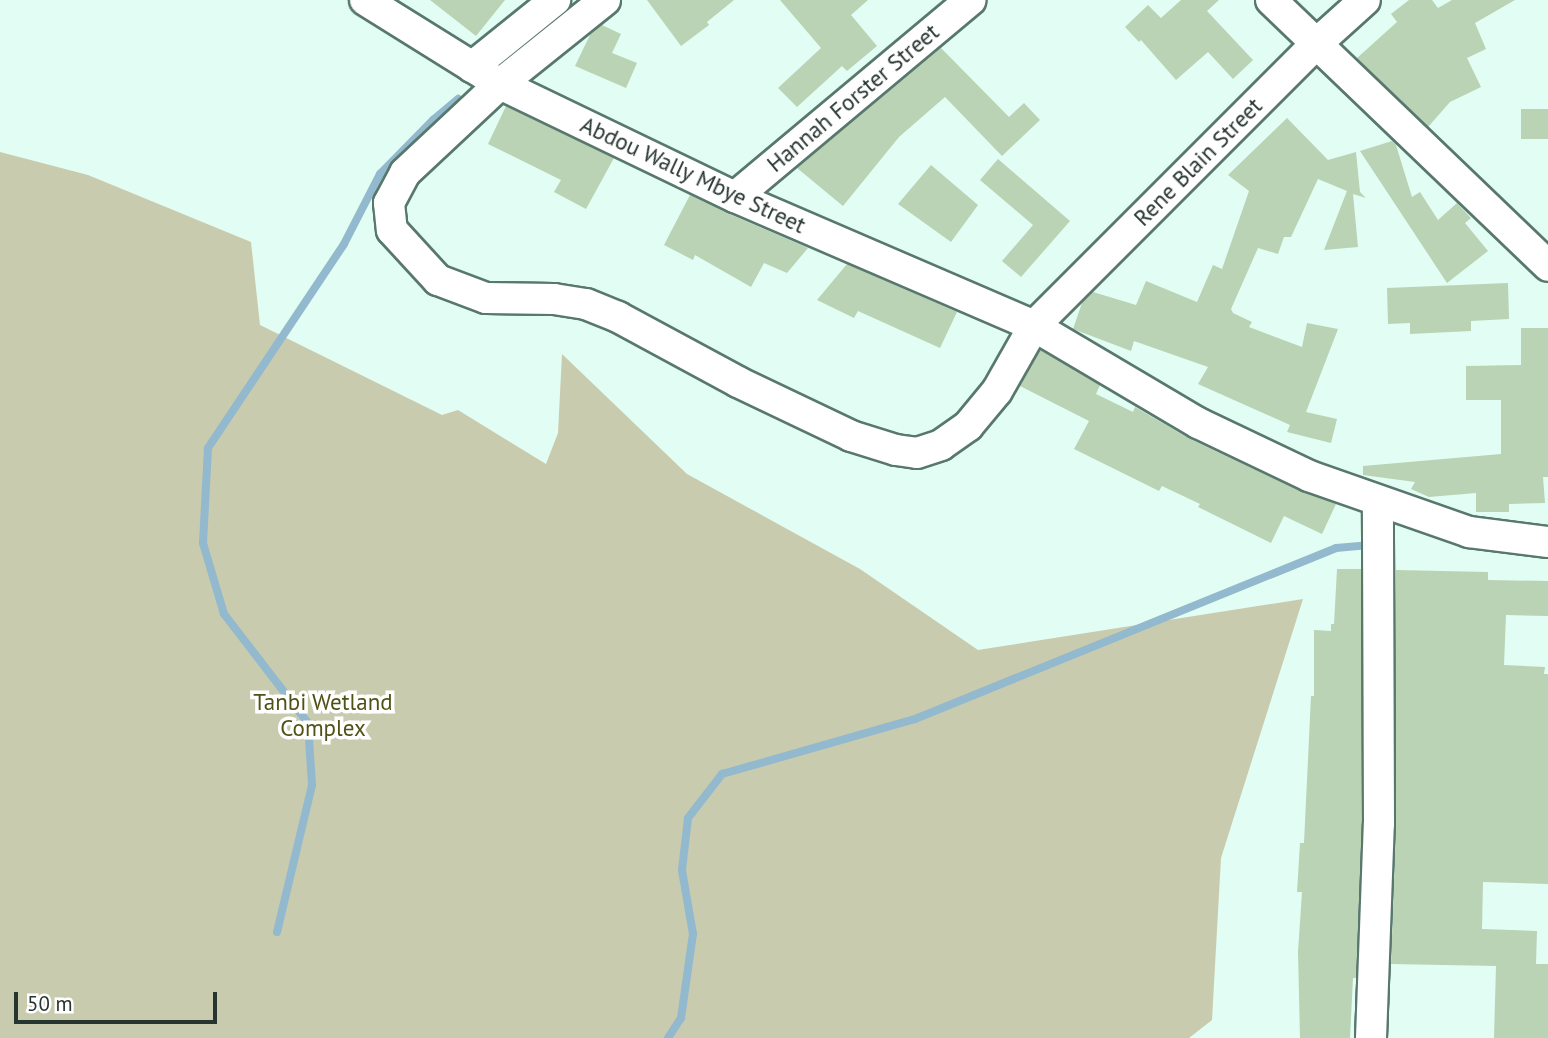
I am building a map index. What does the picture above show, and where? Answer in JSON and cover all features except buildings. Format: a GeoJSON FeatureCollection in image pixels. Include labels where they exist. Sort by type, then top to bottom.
{"type":"FeatureCollection","features":[{"type":"Feature","properties":{"kind":"street","name":"Abdou Wally Mbye Street"},"geometry":{"type":"LineString","coordinates":[[365,0],[500,84],[735,197],[1034,326],[1198,423],[1308,476],[1469,532],[1548,542]]}},
{"type":"Feature","properties":{"kind":"street"},"geometry":{"type":"LineString","coordinates":[[471,67],[555,0]]}},
{"type":"Feature","properties":{"kind":"street","name":"Rene Blain Street"},"geometry":{"type":"LineString","coordinates":[[606,0],[580,9],[405,173],[389,203],[392,230],[438,280],[486,298],[554,299],[586,304],[618,317],[738,382],[851,436],[896,450],[917,453],[941,445],[968,426],[997,391],[1034,326],[1315,45],[1365,0]]}},
{"type":"Feature","properties":{"kind":"street","name":"Hannah Forster Street"},"geometry":{"type":"LineString","coordinates":[[735,197],[971,0]]}},
{"type":"Feature","properties":{"kind":"street"},"geometry":{"type":"LineString","coordinates":[[1271,0],[1548,266]]}},
{"type":"Feature","properties":{"kind":"street"},"geometry":{"type":"LineString","coordinates":[[1371,1038],[1379,824],[1378,501]]}},
{"type":"Feature","properties":{"kind":"green space","name":"Tanbi Wetland Complex"},"geometry":{"type":"Polygon","coordinates":[[[0,152],[88,175],[251,242],[260,325],[442,415],[458,410],[546,464],[558,433],[562,354],[687,474],[860,569],[978,650],[1303,599],[1221,858],[1212,1020],[1189,1038],[0,1038],[0,152]]]}},
{"type":"Feature","properties":{"kind":"waterway"},"geometry":{"type":"LineString","coordinates":[[277,932],[312,785],[308,723],[224,614],[203,543],[208,448],[344,244],[380,174],[433,120],[458,99]]}},
{"type":"Feature","properties":{"kind":"waterway"},"geometry":{"type":"LineString","coordinates":[[668,1038],[681,1018],[693,934],[682,870],[688,818],[722,774],[915,719],[1336,548],[1369,545]]}}]}
